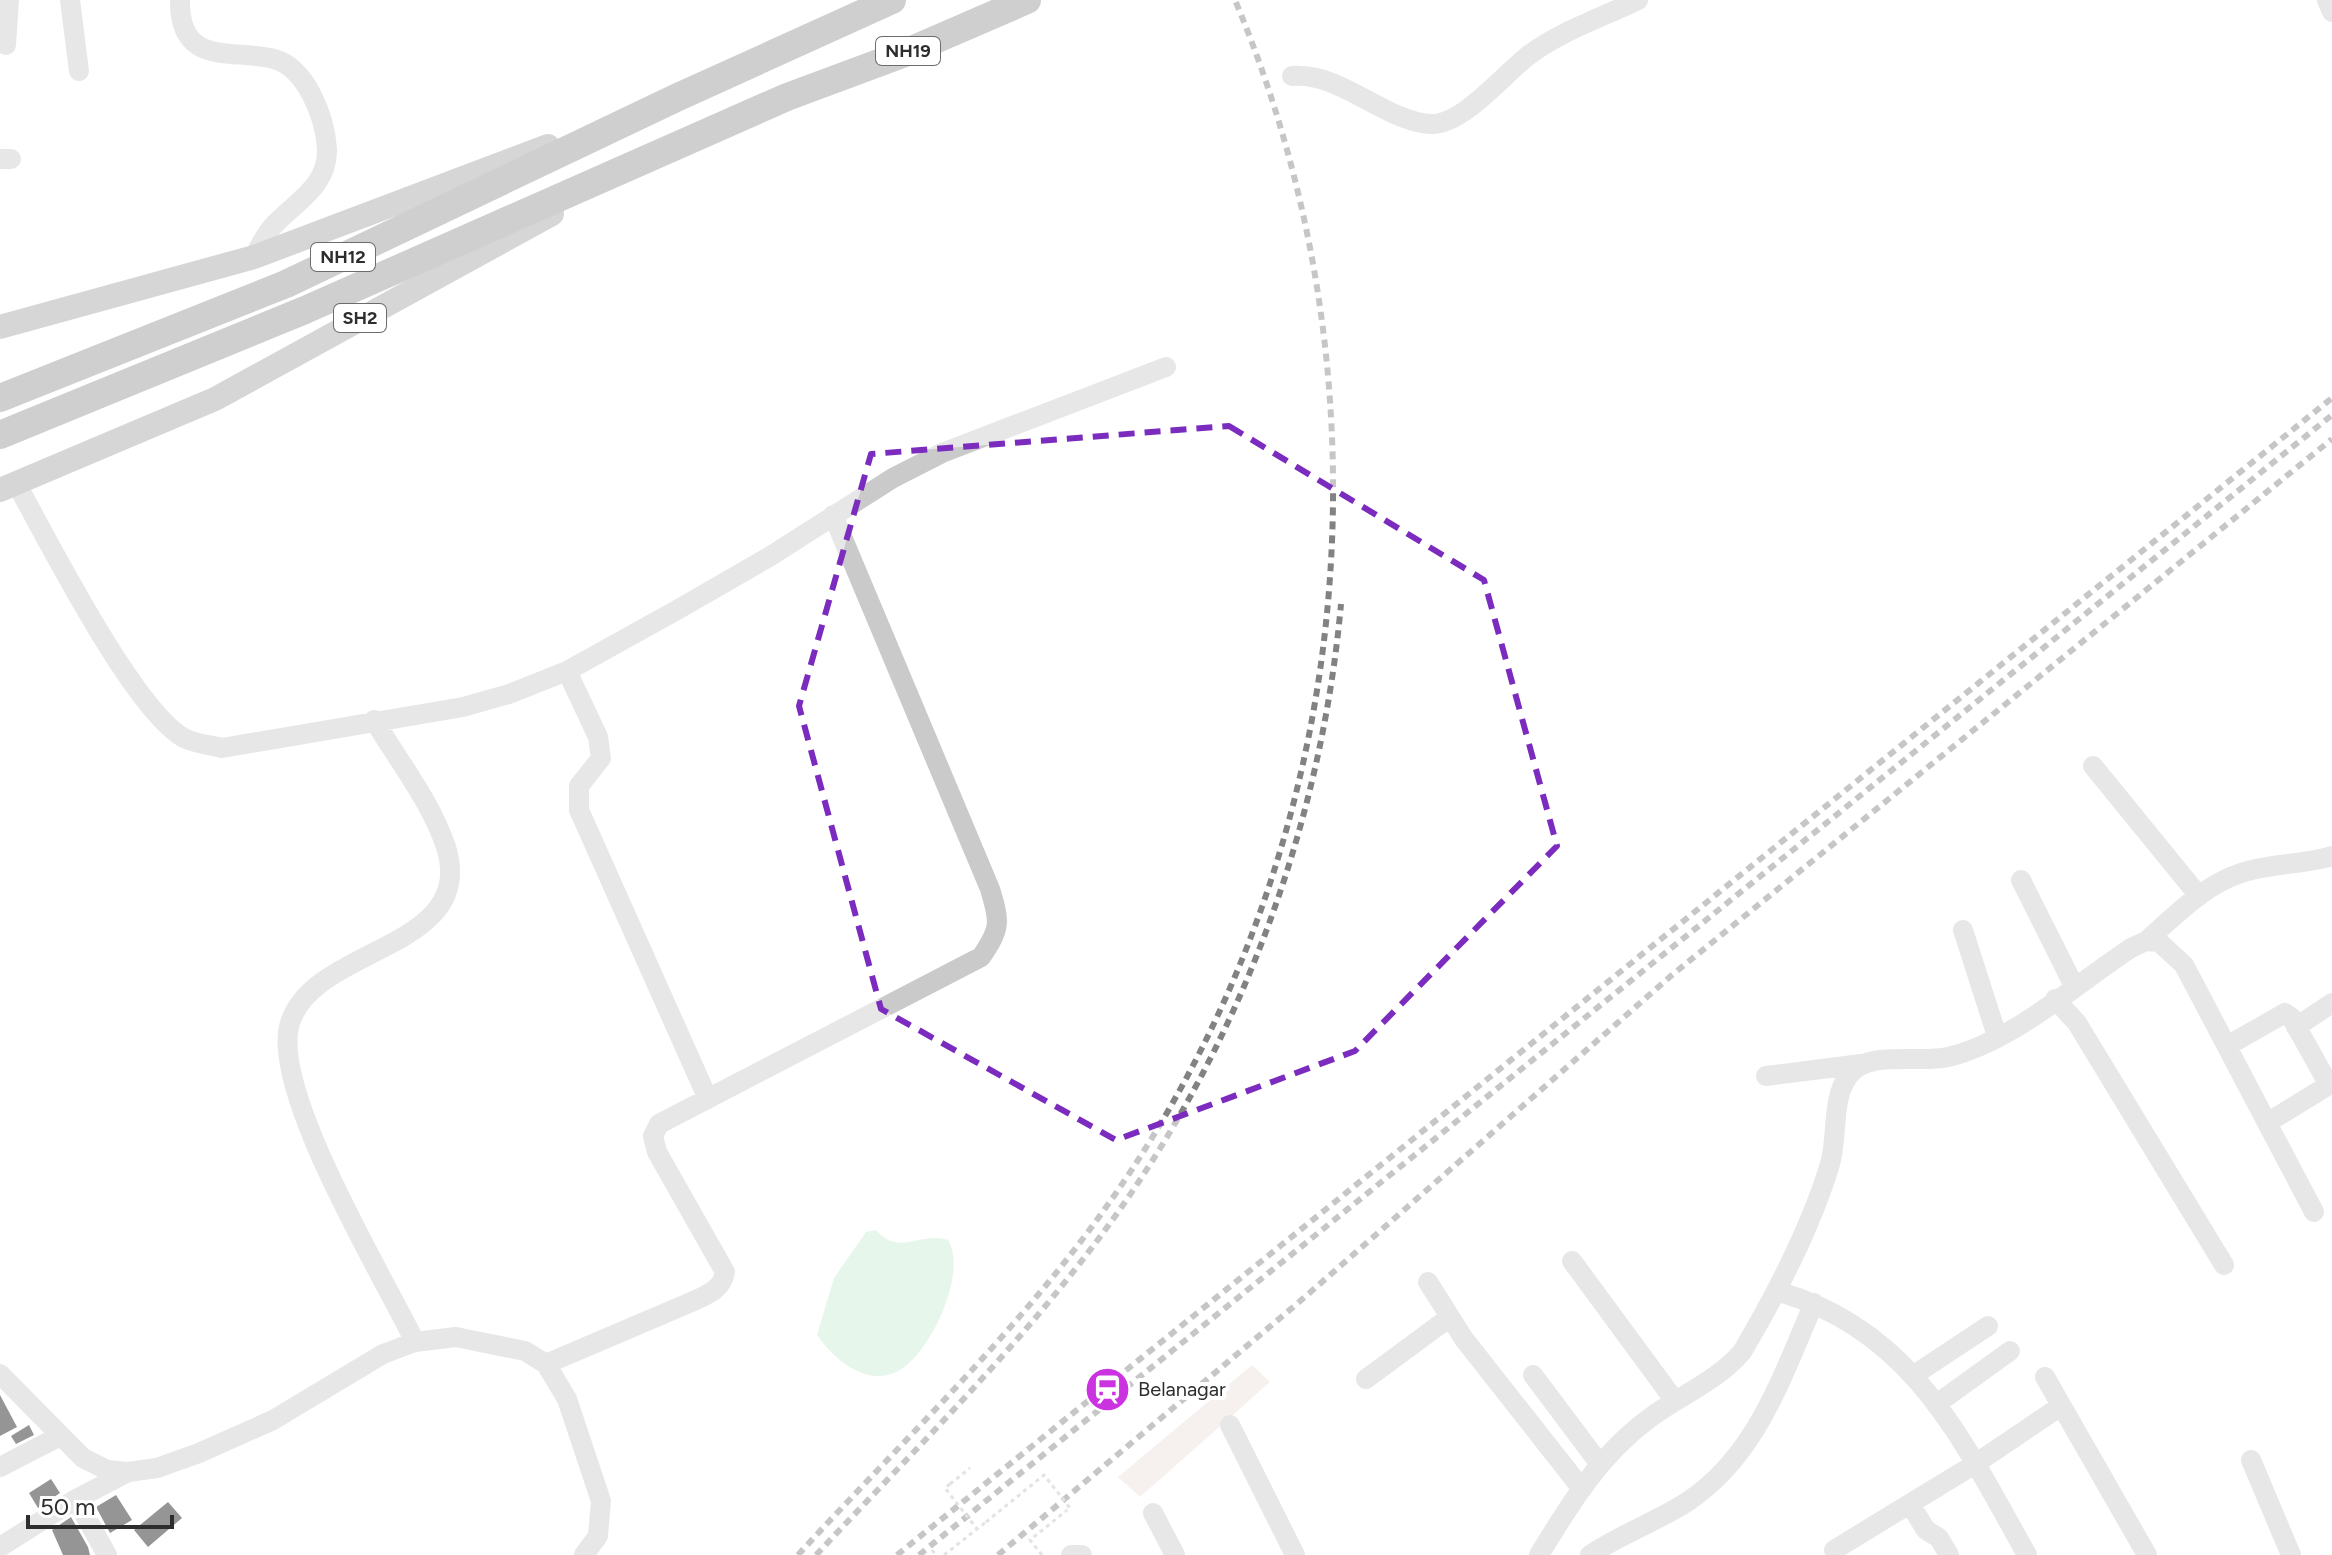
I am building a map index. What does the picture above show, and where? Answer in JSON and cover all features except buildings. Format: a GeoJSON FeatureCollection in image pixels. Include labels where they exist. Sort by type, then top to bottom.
{"type":"FeatureCollection","features":[{"type":"Feature","properties":{"kind":"highway","name":"NH12"},"geometry":{"type":"LineString","coordinates":[[0,398],[286,284],[678,97],[892,0]]}},
{"type":"Feature","properties":{"kind":"highway","name":"NH12"},"geometry":{"type":"LineString","coordinates":[[0,435],[305,310],[787,97],[978,0]]}},
{"type":"Feature","properties":{"kind":"highway","name":"NH19"},"geometry":{"type":"LineString","coordinates":[[787,97],[900,55],[1027,0]]}},
{"type":"Feature","properties":{"kind":"main road"},"geometry":{"type":"LineString","coordinates":[[0,327],[254,257],[678,97]]}},
{"type":"Feature","properties":{"kind":"main road","name":"SH2"},"geometry":{"type":"LineString","coordinates":[[8,486],[215,399],[697,137]]}},
{"type":"Feature","properties":{"kind":"street"},"geometry":{"type":"LineString","coordinates":[[6,45],[9,0]]}},
{"type":"Feature","properties":{"kind":"street"},"geometry":{"type":"LineString","coordinates":[[70,0],[79,71]]}},
{"type":"Feature","properties":{"kind":"street"},"geometry":{"type":"LineString","coordinates":[[180,0],[185,28],[197,44],[217,55],[275,59],[291,68],[303,79],[322,124],[327,151],[323,174],[309,194],[273,226],[254,257]]}},
{"type":"Feature","properties":{"kind":"street"},"geometry":{"type":"LineString","coordinates":[[1292,76],[1324,81],[1417,122],[1434,124],[1468,108],[1545,44],[1638,0]]}},
{"type":"Feature","properties":{"kind":"street"},"geometry":{"type":"LineString","coordinates":[[2327,0],[2332,12]]}},
{"type":"Feature","properties":{"kind":"street"},"geometry":{"type":"LineString","coordinates":[[8,486],[101,633],[161,718],[186,739],[222,748],[463,707],[509,694],[567,671],[769,557],[833,515],[942,453],[1166,367]]}},
{"type":"Feature","properties":{"kind":"street"},"geometry":{"type":"LineString","coordinates":[[546,1364],[714,1292],[723,1282],[725,1272],[657,1152],[653,1136],[659,1124],[981,957],[993,940],[1000,921],[990,889],[833,515]]}},
{"type":"Feature","properties":{"kind":"street"},"geometry":{"type":"LineString","coordinates":[[567,671],[598,737],[601,758],[579,786],[579,810],[708,1099]]}},
{"type":"Feature","properties":{"kind":"street"},"geometry":{"type":"LineString","coordinates":[[374,720],[431,813],[446,849],[449,883],[438,910],[413,933],[339,970],[309,991],[290,1023],[289,1064],[309,1128],[415,1342]]}},
{"type":"Feature","properties":{"kind":"street"},"geometry":{"type":"LineString","coordinates":[[2093,766],[2199,896]]}},
{"type":"Feature","properties":{"kind":"street"},"geometry":{"type":"LineString","coordinates":[[1766,1076],[1951,1057],[2065,1009],[2074,986],[2160,945],[2199,896],[2240,873],[2332,856]]}},
{"type":"Feature","properties":{"kind":"street"},"geometry":{"type":"LineString","coordinates":[[2021,880],[2074,986]]}},
{"type":"Feature","properties":{"kind":"street"},"geometry":{"type":"LineString","coordinates":[[1963,930],[1997,1036]]}},
{"type":"Feature","properties":{"kind":"street"},"geometry":{"type":"LineString","coordinates":[[2160,945],[2184,965],[2314,1212]]}},
{"type":"Feature","properties":{"kind":"street"},"geometry":{"type":"LineString","coordinates":[[2296,1027],[2332,1003]]}},
{"type":"Feature","properties":{"kind":"street"},"geometry":{"type":"LineString","coordinates":[[2065,1009],[2224,1265]]}},
{"type":"Feature","properties":{"kind":"street"},"geometry":{"type":"LineString","coordinates":[[2227,1046],[2285,1013],[2331,1084],[2267,1123]]}},
{"type":"Feature","properties":{"kind":"street"},"geometry":{"type":"LineString","coordinates":[[1590,1555],[1690,1500],[1740,1452],[1765,1414],[1814,1210],[1831,1160],[1841,1091],[1849,1075],[1862,1064]]}},
{"type":"Feature","properties":{"kind":"street"},"geometry":{"type":"LineString","coordinates":[[1572,1261],[1675,1401]]}},
{"type":"Feature","properties":{"kind":"street"},"geometry":{"type":"LineString","coordinates":[[1428,1282],[1450,1317],[1582,1489]]}},
{"type":"Feature","properties":{"kind":"street"},"geometry":{"type":"LineString","coordinates":[[1793,1296],[1844,1317],[1914,1375],[1938,1403],[2027,1555]]}},
{"type":"Feature","properties":{"kind":"street"},"geometry":{"type":"LineString","coordinates":[[1539,1555],[1599,1463],[1647,1420],[1727,1369],[1793,1296]]}},
{"type":"Feature","properties":{"kind":"street"},"geometry":{"type":"LineString","coordinates":[[1366,1379],[1450,1317]]}},
{"type":"Feature","properties":{"kind":"street"},"geometry":{"type":"LineString","coordinates":[[1914,1375],[1988,1326]]}},
{"type":"Feature","properties":{"kind":"street"},"geometry":{"type":"LineString","coordinates":[[0,1374],[8,1396],[83,1458],[107,1470],[128,1472],[157,1468],[199,1453],[273,1420],[383,1354],[415,1342],[456,1337],[525,1351],[546,1364],[567,1399],[601,1501],[598,1536],[584,1555]]}},
{"type":"Feature","properties":{"kind":"street"},"geometry":{"type":"LineString","coordinates":[[1938,1403],[2010,1351]]}},
{"type":"Feature","properties":{"kind":"street"},"geometry":{"type":"LineString","coordinates":[[1533,1375],[1599,1463]]}},
{"type":"Feature","properties":{"kind":"street"},"geometry":{"type":"LineString","coordinates":[[2045,1377],[2147,1555]]}},
{"type":"Feature","properties":{"kind":"street"},"geometry":{"type":"LineString","coordinates":[[1834,1550],[1975,1464],[2061,1406]]}},
{"type":"Feature","properties":{"kind":"street"},"geometry":{"type":"LineString","coordinates":[[1230,1425],[1295,1555]]}},
{"type":"Feature","properties":{"kind":"street"},"geometry":{"type":"LineString","coordinates":[[0,1467],[60,1436]]}},
{"type":"Feature","properties":{"kind":"street"},"geometry":{"type":"LineString","coordinates":[[2251,1460],[2291,1555]]}},
{"type":"Feature","properties":{"kind":"street"},"geometry":{"type":"LineString","coordinates":[[5,1549],[76,1499],[128,1472]]}},
{"type":"Feature","properties":{"kind":"street"},"geometry":{"type":"LineString","coordinates":[[76,1499],[107,1555]]}},
{"type":"Feature","properties":{"kind":"street"},"geometry":{"type":"LineString","coordinates":[[1910,1504],[1926,1530],[1939,1538],[1949,1555]]}},
{"type":"Feature","properties":{"kind":"street"},"geometry":{"type":"LineString","coordinates":[[1153,1513],[1175,1555]]}},
{"type":"Feature","properties":{"kind":"street"},"geometry":{"type":"LineString","coordinates":[[1071,1555],[1082,1555]]}},
{"type":"Feature","properties":{"kind":"path"},"geometry":{"type":"LineString","coordinates":[[970,1468],[945,1488],[977,1529]]}},
{"type":"Feature","properties":{"kind":"path"},"geometry":{"type":"LineString","coordinates":[[945,1554],[1044,1475],[1070,1508],[1030,1540],[1042,1555]]}},
{"type":"Feature","properties":{"kind":"path"},"geometry":{"type":"LineString","coordinates":[[932,1550],[936,1555]]}},
{"type":"Feature","properties":{"kind":"highlighted area"},"geometry":{"type":"Polygon","coordinates":[[[1229,426],[1484,580],[1557,846],[1355,1051],[1116,1140],[881,1009],[799,706],[871,454],[1229,426]]]}},
{"type":"Feature","properties":{"kind":"shaded area"},"geometry":{"type":"Polygon","coordinates":[[[876,1230],[893,1242],[928,1238],[948,1240],[953,1255],[949,1294],[931,1335],[907,1365],[882,1376],[850,1367],[831,1352],[817,1335],[834,1278],[866,1232],[876,1230]]]}},
{"type":"Feature","properties":{"kind":"shaded area"},"geometry":{"type":"Polygon","coordinates":[[[1252,1365],[1270,1382],[1140,1497],[1118,1477],[1252,1365]]]}},
{"type":"Feature","properties":{"kind":"railway"},"geometry":{"type":"LineString","coordinates":[[798,1555],[999,1340],[1109,1203],[1192,1067],[1256,923],[1301,773],[1326,618],[1333,461],[1320,305],[1287,150],[1235,0]]}},
{"type":"Feature","properties":{"kind":"railway"},"geometry":{"type":"LineString","coordinates":[[897,1555],[2332,398]]}},
{"type":"Feature","properties":{"kind":"railway"},"geometry":{"type":"LineString","coordinates":[[919,1555],[2332,415]]}},
{"type":"Feature","properties":{"kind":"railway"},"geometry":{"type":"LineString","coordinates":[[998,1555],[1298,1303],[1672,975],[2332,439]]}},
{"type":"Feature","properties":{"kind":"railway"},"geometry":{"type":"LineString","coordinates":[[816,1555],[955,1408],[1056,1294],[1138,1182],[1184,1107],[1225,1028],[1260,947],[1289,863],[1313,778],[1330,691],[1341,604]]}},
{"type":"Feature","properties":{"kind":"place","name":"Belanagar"},"geometry":{"type":"Point","coordinates":[1107,1389]}}]}
